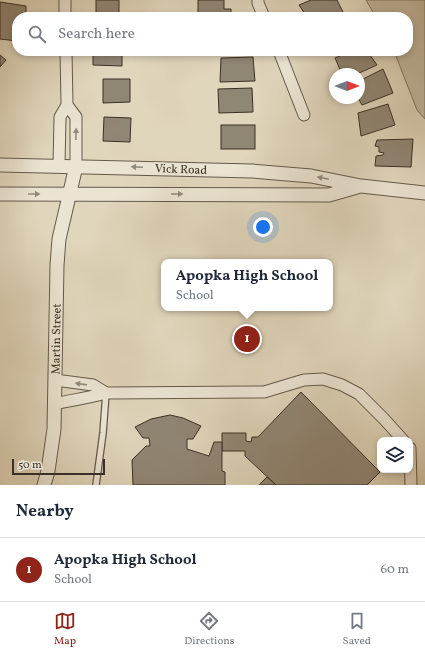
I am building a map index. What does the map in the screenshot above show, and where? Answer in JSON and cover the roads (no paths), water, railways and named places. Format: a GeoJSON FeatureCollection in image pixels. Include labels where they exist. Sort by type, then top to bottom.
{"type":"FeatureCollection","features":[{"type":"Feature","properties":{"kind":"street"},"geometry":{"type":"LineString","coordinates":[[65,0],[65,12]]}},
{"type":"Feature","properties":{"kind":"street"},"geometry":{"type":"LineString","coordinates":[[258,0],[262,12]]}},
{"type":"Feature","properties":{"kind":"street"},"geometry":{"type":"LineString","coordinates":[[59,166],[60,117],[67,105],[66,56]]}},
{"type":"Feature","properties":{"kind":"street"},"geometry":{"type":"LineString","coordinates":[[281,56],[304,115]]}},
{"type":"Feature","properties":{"kind":"street"},"geometry":{"type":"LineString","coordinates":[[67,105],[76,117],[76,166]]}},
{"type":"Feature","properties":{"kind":"street","name":"Vick Road"},"geometry":{"type":"LineString","coordinates":[[0,165],[252,170],[311,176],[361,186],[425,193]]}},
{"type":"Feature","properties":{"kind":"street","name":"Martin Street"},"geometry":{"type":"LineString","coordinates":[[59,166],[68,194]]}},
{"type":"Feature","properties":{"kind":"street","name":"Martin Street"},"geometry":{"type":"LineString","coordinates":[[44,485],[48,471],[54,429],[57,265],[59,238],[68,194],[76,166]]}},
{"type":"Feature","properties":{"kind":"street","name":"Vick Road"},"geometry":{"type":"LineString","coordinates":[[0,194],[329,195],[361,186]]}},
{"type":"Feature","properties":{"kind":"street"},"geometry":{"type":"LineString","coordinates":[[54,404],[93,397],[106,393],[264,392],[289,383],[323,378],[342,385],[359,394],[400,437]]}},
{"type":"Feature","properties":{"kind":"street"},"geometry":{"type":"LineString","coordinates":[[55,380],[93,385],[106,393]]}},
{"type":"Feature","properties":{"kind":"street"},"geometry":{"type":"LineString","coordinates":[[411,473],[411,485]]}},
{"type":"Feature","properties":{"kind":"lane"},"geometry":{"type":"LineString","coordinates":[[96,485],[104,434],[106,393]]}},
{"type":"Feature","properties":{"kind":"place","name":"Apopka High School"},"geometry":{"type":"Point","coordinates":[247,339]}}]}
